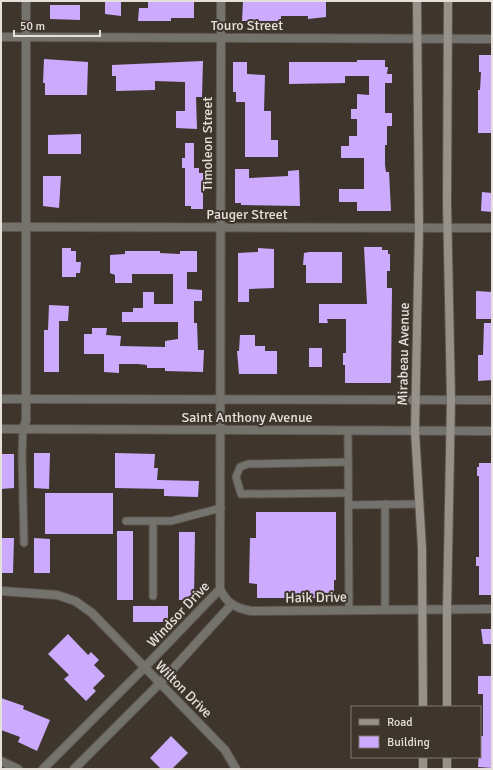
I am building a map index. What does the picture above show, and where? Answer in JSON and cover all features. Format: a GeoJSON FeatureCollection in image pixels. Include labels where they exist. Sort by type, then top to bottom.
{"type":"FeatureCollection","features":[{"type":"Feature","properties":{"kind":"street"},"geometry":{"type":"LineString","coordinates":[[23,429],[26,421],[26,1]]}},
{"type":"Feature","properties":{"kind":"street","name":"Timoleon Street"},"geometry":{"type":"LineString","coordinates":[[221,1],[221,430]]}},
{"type":"Feature","properties":{"kind":"street","name":"Mirabeau Avenue"},"geometry":{"type":"LineString","coordinates":[[417,1],[419,228],[415,400],[423,609],[423,706]]}},
{"type":"Feature","properties":{"kind":"street"},"geometry":{"type":"LineString","coordinates":[[447,706],[447,609],[451,431],[448,228],[448,1]]}},
{"type":"Feature","properties":{"kind":"street","name":"Touro Street"},"geometry":{"type":"LineString","coordinates":[[1,37],[492,39]]}},
{"type":"Feature","properties":{"kind":"street","name":"Pauger Street"},"geometry":{"type":"LineString","coordinates":[[1,227],[492,228]]}},
{"type":"Feature","properties":{"kind":"street","name":"Saint Anthony Avenue"},"geometry":{"type":"LineString","coordinates":[[1,399],[492,400]]}},
{"type":"Feature","properties":{"kind":"street","name":"Saint Anthony Avenue"},"geometry":{"type":"LineString","coordinates":[[1,429],[492,431]]}},
{"type":"Feature","properties":{"kind":"street","name":"Windsor Drive"},"geometry":{"type":"LineString","coordinates":[[42,769],[144,668],[220,589],[221,430]]}},
{"type":"Feature","properties":{"kind":"street"},"geometry":{"type":"LineString","coordinates":[[74,769],[160,684],[231,605],[220,589]]}},
{"type":"Feature","properties":{"kind":"street","name":"Wilton Drive"},"geometry":{"type":"LineString","coordinates":[[1,590],[57,595],[75,601],[92,613],[224,750],[236,769]]}},
{"type":"Feature","properties":{"kind":"street","name":"Haik Drive"},"geometry":{"type":"LineString","coordinates":[[231,605],[238,609],[251,611],[492,609]]}},
{"type":"Feature","properties":{"kind":"street"},"geometry":{"type":"LineString","coordinates":[[423,758],[423,769]]}},
{"type":"Feature","properties":{"kind":"street"},"geometry":{"type":"LineString","coordinates":[[447,758],[447,769]]}},
{"type":"Feature","properties":{"kind":"street"},"geometry":{"type":"LineString","coordinates":[[1,761],[18,769]]}},
{"type":"Feature","properties":{"kind":"lane"},"geometry":{"type":"LineString","coordinates":[[23,429],[22,455],[24,543]]}},
{"type":"Feature","properties":{"kind":"lane"},"geometry":{"type":"LineString","coordinates":[[348,431],[349,610]]}},
{"type":"Feature","properties":{"kind":"lane"},"geometry":{"type":"LineString","coordinates":[[348,462],[248,464],[240,466],[236,477],[241,494],[348,493]]}},
{"type":"Feature","properties":{"kind":"lane"},"geometry":{"type":"LineString","coordinates":[[385,504],[385,610]]}},
{"type":"Feature","properties":{"kind":"lane"},"geometry":{"type":"LineString","coordinates":[[348,505],[420,504]]}},
{"type":"Feature","properties":{"kind":"lane"},"geometry":{"type":"LineString","coordinates":[[126,521],[171,521],[221,508]]}},
{"type":"Feature","properties":{"kind":"lane"},"geometry":{"type":"LineString","coordinates":[[153,521],[153,596]]}},
{"type":"Feature","properties":{"kind":"building"},"geometry":{"type":"Polygon","coordinates":[[[105,1],[121,1],[121,16],[105,14],[105,1]]]}},
{"type":"Feature","properties":{"kind":"building"},"geometry":{"type":"Polygon","coordinates":[[[148,1],[194,1],[194,18],[171,18],[171,21],[138,21],[139,8],[148,8],[148,1]]]}},
{"type":"Feature","properties":{"kind":"building"},"geometry":{"type":"Polygon","coordinates":[[[243,1],[326,1],[326,17],[308,19],[308,16],[281,16],[281,21],[242,21],[243,1]]]}},
{"type":"Feature","properties":{"kind":"building"},"geometry":{"type":"Polygon","coordinates":[[[50,5],[80,5],[80,20],[50,19],[50,5]]]}},
{"type":"Feature","properties":{"kind":"building"},"geometry":{"type":"Polygon","coordinates":[[[479,55],[492,55],[492,133],[478,133],[478,90],[480,90],[481,72],[479,72],[479,55]]]}},
{"type":"Feature","properties":{"kind":"building"},"geometry":{"type":"Polygon","coordinates":[[[44,59],[88,62],[87,95],[45,95],[45,83],[43,83],[44,59]]]}},
{"type":"Feature","properties":{"kind":"building"},"geometry":{"type":"Polygon","coordinates":[[[357,60],[385,60],[385,67],[388,67],[387,74],[392,74],[392,83],[385,83],[385,113],[392,113],[392,126],[387,126],[387,145],[385,145],[385,165],[386,172],[389,172],[391,211],[357,211],[357,202],[339,202],[339,189],[364,189],[364,158],[341,158],[341,146],[349,146],[349,136],[357,136],[357,119],[351,119],[351,109],[357,109],[357,94],[369,95],[369,76],[345,76],[345,83],[289,84],[289,62],[357,62],[357,60]]]}},
{"type":"Feature","properties":{"kind":"building"},"geometry":{"type":"Polygon","coordinates":[[[203,61],[202,97],[196,97],[197,129],[176,128],[176,111],[185,111],[185,82],[155,81],[155,90],[116,91],[116,76],[112,76],[112,65],[203,61]]]}},
{"type":"Feature","properties":{"kind":"building"},"geometry":{"type":"Polygon","coordinates":[[[233,62],[247,62],[247,74],[265,75],[264,111],[271,111],[271,140],[278,140],[278,157],[245,157],[245,102],[236,102],[236,92],[233,92],[233,62]]]}},
{"type":"Feature","properties":{"kind":"building"},"geometry":{"type":"Polygon","coordinates":[[[81,134],[81,154],[48,154],[48,135],[81,134]]]}},
{"type":"Feature","properties":{"kind":"building"},"geometry":{"type":"Polygon","coordinates":[[[185,143],[194,143],[194,168],[199,168],[199,173],[203,173],[203,209],[191,209],[191,206],[185,206],[185,168],[182,168],[182,158],[185,158],[185,143]]]}},
{"type":"Feature","properties":{"kind":"building"},"geometry":{"type":"Polygon","coordinates":[[[235,169],[249,169],[249,178],[288,176],[288,171],[299,170],[300,206],[241,205],[241,203],[235,203],[235,169]]]}},
{"type":"Feature","properties":{"kind":"building"},"geometry":{"type":"Polygon","coordinates":[[[43,176],[61,176],[59,208],[43,206],[43,176]]]}},
{"type":"Feature","properties":{"kind":"building"},"geometry":{"type":"Polygon","coordinates":[[[482,192],[492,193],[492,212],[481,211],[482,192]]]}},
{"type":"Feature","properties":{"kind":"building"},"geometry":{"type":"Polygon","coordinates":[[[364,247],[382,247],[382,250],[388,250],[388,254],[390,254],[390,271],[387,271],[387,288],[392,288],[391,383],[345,383],[343,353],[346,353],[346,319],[327,319],[328,323],[319,323],[319,304],[367,304],[364,247]]]}},
{"type":"Feature","properties":{"kind":"building"},"geometry":{"type":"Polygon","coordinates":[[[62,248],[71,248],[71,251],[76,251],[76,262],[81,262],[80,273],[76,273],[76,277],[62,277],[62,248]]]}},
{"type":"Feature","properties":{"kind":"building"},"geometry":{"type":"Polygon","coordinates":[[[258,248],[274,249],[274,288],[249,289],[249,302],[238,302],[238,253],[258,252],[258,248]]]}},
{"type":"Feature","properties":{"kind":"building"},"geometry":{"type":"Polygon","coordinates":[[[125,251],[160,251],[160,253],[180,254],[180,251],[197,251],[197,272],[187,272],[187,289],[202,290],[202,301],[194,301],[194,323],[197,323],[198,350],[204,350],[203,372],[165,371],[165,368],[147,368],[147,365],[119,364],[119,373],[104,372],[104,354],[84,354],[84,334],[92,334],[92,328],[107,328],[106,335],[121,336],[120,346],[165,347],[165,341],[178,339],[178,322],[122,322],[122,312],[133,312],[133,308],[143,308],[143,292],[154,292],[154,304],[173,304],[173,274],[132,274],[132,283],[115,283],[115,275],[110,273],[110,255],[125,254],[125,251]]]}},
{"type":"Feature","properties":{"kind":"building"},"geometry":{"type":"Polygon","coordinates":[[[342,252],[342,283],[306,283],[306,265],[303,265],[304,253],[342,252]]]}},
{"type":"Feature","properties":{"kind":"building"},"geometry":{"type":"Polygon","coordinates":[[[476,291],[492,292],[492,319],[476,319],[476,291]]]}},
{"type":"Feature","properties":{"kind":"building"},"geometry":{"type":"Polygon","coordinates":[[[49,305],[69,306],[68,321],[59,321],[59,372],[44,372],[44,330],[48,330],[49,305]]]}},
{"type":"Feature","properties":{"kind":"building"},"geometry":{"type":"Polygon","coordinates":[[[484,323],[492,323],[492,380],[478,381],[478,355],[483,355],[484,323]]]}},
{"type":"Feature","properties":{"kind":"building"},"geometry":{"type":"Polygon","coordinates":[[[240,335],[255,335],[255,346],[265,346],[265,351],[277,351],[277,374],[239,374],[237,351],[239,351],[240,335]]]}},
{"type":"Feature","properties":{"kind":"building"},"geometry":{"type":"Polygon","coordinates":[[[309,348],[322,348],[322,367],[309,367],[309,348]]]}},
{"type":"Feature","properties":{"kind":"building"},"geometry":{"type":"Polygon","coordinates":[[[34,453],[50,453],[49,489],[34,488],[34,453]]]}},
{"type":"Feature","properties":{"kind":"building"},"geometry":{"type":"Polygon","coordinates":[[[115,453],[155,454],[154,468],[158,468],[157,480],[199,481],[198,497],[164,496],[164,489],[115,488],[115,453]]]}},
{"type":"Feature","properties":{"kind":"building"},"geometry":{"type":"Polygon","coordinates":[[[1,454],[14,454],[14,488],[1,489],[1,454]]]}},
{"type":"Feature","properties":{"kind":"building"},"geometry":{"type":"Polygon","coordinates":[[[479,463],[492,463],[492,595],[479,595],[479,566],[476,566],[476,557],[479,557],[479,476],[477,476],[477,467],[479,467],[479,463]]]}},
{"type":"Feature","properties":{"kind":"building"},"geometry":{"type":"Polygon","coordinates":[[[45,493],[113,493],[113,534],[45,534],[45,493]]]}},
{"type":"Feature","properties":{"kind":"building"},"geometry":{"type":"Polygon","coordinates":[[[256,512],[336,512],[336,580],[334,580],[334,598],[257,598],[257,584],[249,583],[250,538],[256,538],[256,512]]]}},
{"type":"Feature","properties":{"kind":"building"},"geometry":{"type":"Polygon","coordinates":[[[117,531],[133,531],[133,600],[117,600],[117,531]]]}},
{"type":"Feature","properties":{"kind":"building"},"geometry":{"type":"Polygon","coordinates":[[[179,532],[195,532],[194,600],[179,600],[179,532]]]}},
{"type":"Feature","properties":{"kind":"building"},"geometry":{"type":"Polygon","coordinates":[[[1,538],[14,538],[13,573],[1,573],[1,538]]]}},
{"type":"Feature","properties":{"kind":"building"},"geometry":{"type":"Polygon","coordinates":[[[34,538],[50,539],[50,573],[34,573],[34,538]]]}},
{"type":"Feature","properties":{"kind":"building"},"geometry":{"type":"Polygon","coordinates":[[[133,606],[168,606],[168,622],[133,622],[133,606]]]}},
{"type":"Feature","properties":{"kind":"building"},"geometry":{"type":"Polygon","coordinates":[[[481,629],[492,629],[492,644],[483,644],[481,629]]]}},
{"type":"Feature","properties":{"kind":"building"},"geometry":{"type":"Polygon","coordinates":[[[68,634],[88,655],[91,652],[99,660],[94,665],[105,676],[93,688],[96,691],[86,701],[64,679],[69,675],[48,654],[68,634]]]}},
{"type":"Feature","properties":{"kind":"building"},"geometry":{"type":"Polygon","coordinates":[[[478,676],[492,676],[492,768],[478,767],[479,758],[481,758],[481,736],[483,736],[483,694],[478,694],[478,676]]]}},
{"type":"Feature","properties":{"kind":"building"},"geometry":{"type":"Polygon","coordinates":[[[1,698],[24,706],[23,709],[50,720],[37,751],[18,742],[20,737],[1,730],[1,698]]]}},
{"type":"Feature","properties":{"kind":"building"},"geometry":{"type":"Polygon","coordinates":[[[171,736],[188,753],[172,769],[161,769],[150,758],[171,736]]]}}]}
